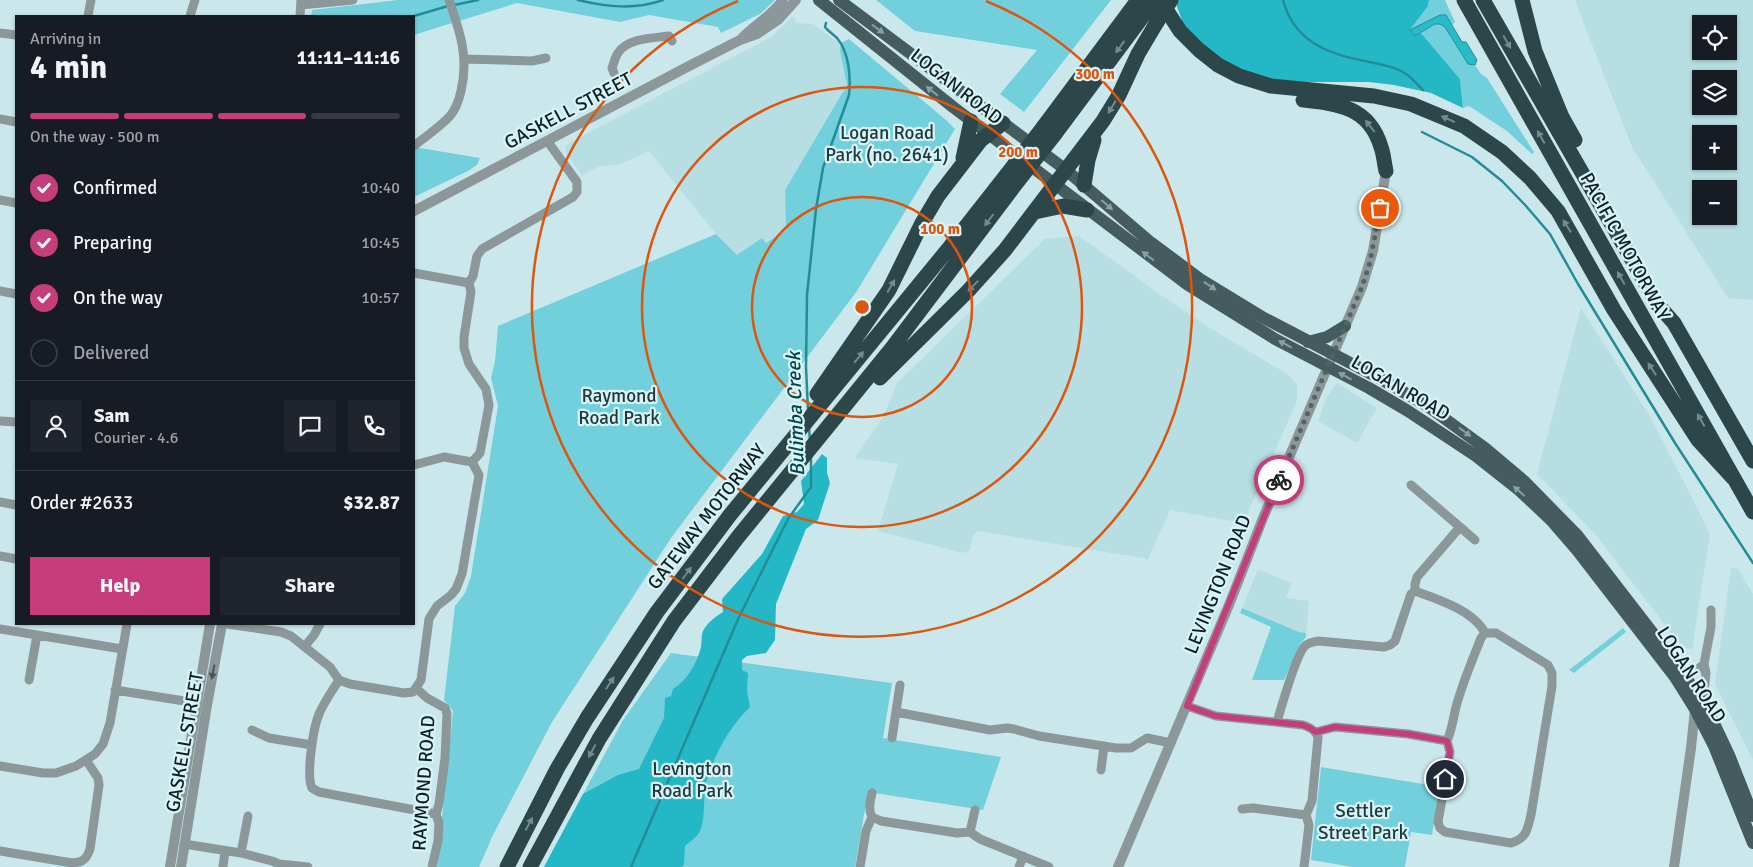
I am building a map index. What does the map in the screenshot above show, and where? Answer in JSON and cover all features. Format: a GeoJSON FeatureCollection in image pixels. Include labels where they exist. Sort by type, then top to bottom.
{"type":"FeatureCollection","features":[{"type":"Feature","properties":{"kind":"highway"},"geometry":{"type":"LineString","coordinates":[[826,436],[884,373],[987,271],[1035,212],[1094,134],[1116,101],[1138,54],[1171,0]]}},
{"type":"Feature","properties":{"kind":"highway","name":"PACIFIC MOTORWAY"},"geometry":{"type":"LineString","coordinates":[[1464,0],[1753,512]]}},
{"type":"Feature","properties":{"kind":"highway","name":"PACIFIC MOTORWAY"},"geometry":{"type":"LineString","coordinates":[[1483,0],[1658,305],[1674,323],[1753,461]]}},
{"type":"Feature","properties":{"kind":"highway"},"geometry":{"type":"LineString","coordinates":[[1522,0],[1535,51],[1562,117],[1668,302],[1674,323]]}},
{"type":"Feature","properties":{"kind":"highway"},"geometry":{"type":"LineString","coordinates":[[1150,2],[1208,58],[1248,80],[1290,89],[1374,96],[1411,104],[1464,126],[1502,152],[1530,178],[1558,211],[1614,310],[1698,440],[1733,478]]}},
{"type":"Feature","properties":{"kind":"highway","name":"GATEWAY MOTORWAY"},"geometry":{"type":"LineString","coordinates":[[530,867],[599,739],[645,669],[661,640],[706,577],[795,468],[826,436],[892,348],[1013,177],[1150,2]]}},
{"type":"Feature","properties":{"kind":"highway"},"geometry":{"type":"LineString","coordinates":[[1180,31],[1185,46],[1190,52],[1209,68],[1238,84],[1256,92],[1340,105],[1359,114],[1376,134],[1382,148],[1386,170]]}},
{"type":"Feature","properties":{"kind":"highway"},"geometry":{"type":"LineString","coordinates":[[963,162],[971,121]]}},
{"type":"Feature","properties":{"kind":"highway"},"geometry":{"type":"LineString","coordinates":[[815,403],[889,290],[929,211],[979,142],[1003,123]]}},
{"type":"Feature","properties":{"kind":"highway"},"geometry":{"type":"LineString","coordinates":[[1084,185],[1088,160],[1094,142],[1094,134]]}},
{"type":"Feature","properties":{"kind":"highway","name":"GATEWAY MOTORWAY"},"geometry":{"type":"LineString","coordinates":[[507,867],[557,769],[587,718],[652,620],[730,515],[796,433],[815,403],[1013,177]]}},
{"type":"Feature","properties":{"kind":"highway"},"geometry":{"type":"LineString","coordinates":[[1035,212],[1063,206],[1086,210]]}},
{"type":"Feature","properties":{"kind":"main road","name":"LOGAN ROAD"},"geometry":{"type":"LineString","coordinates":[[819,0],[971,121],[1161,266],[1274,339],[1389,399],[1440,431],[1496,471],[1537,506],[1577,550],[1630,616],[1675,677],[1699,705],[1753,843]]}},
{"type":"Feature","properties":{"kind":"main road","name":"LOGAN ROAD"},"geometry":{"type":"LineString","coordinates":[[839,0],[1066,170],[1149,240],[1200,278],[1239,304],[1388,383],[1431,409],[1485,448],[1524,481],[1577,535],[1682,671],[1699,705],[1729,755],[1753,816]]}},
{"type":"Feature","properties":{"kind":"main road"},"geometry":{"type":"LineString","coordinates":[[1308,342],[1327,337],[1345,326]]}},
{"type":"Feature","properties":{"kind":"street"},"geometry":{"type":"LineString","coordinates":[[88,15],[91,0]]}},
{"type":"Feature","properties":{"kind":"street"},"geometry":{"type":"LineString","coordinates":[[190,15],[196,0]]}},
{"type":"Feature","properties":{"kind":"street"},"geometry":{"type":"LineString","coordinates":[[300,15],[301,2],[353,0]]}},
{"type":"Feature","properties":{"kind":"street"},"geometry":{"type":"LineString","coordinates":[[415,145],[450,116],[455,109],[463,84],[465,59],[449,0]]}},
{"type":"Feature","properties":{"kind":"street","name":"GASKELL STREET"},"geometry":{"type":"LineString","coordinates":[[740,40],[754,26],[771,15],[783,0]]}},
{"type":"Feature","properties":{"kind":"street","name":"GASKELL STREET"},"geometry":{"type":"LineString","coordinates":[[415,210],[740,40],[757,34],[773,24],[796,0]]}},
{"type":"Feature","properties":{"kind":"street"},"geometry":{"type":"LineString","coordinates":[[0,33],[15,35]]}},
{"type":"Feature","properties":{"kind":"street"},"geometry":{"type":"LineString","coordinates":[[614,73],[612,68],[618,52],[622,48],[639,39],[669,36],[672,41]]}},
{"type":"Feature","properties":{"kind":"street"},"geometry":{"type":"LineString","coordinates":[[465,59],[532,61],[546,58]]}},
{"type":"Feature","properties":{"kind":"street"},"geometry":{"type":"LineString","coordinates":[[0,119],[15,122]]}},
{"type":"Feature","properties":{"kind":"street"},"geometry":{"type":"LineString","coordinates":[[472,462],[480,453],[489,405],[486,389],[469,364],[464,348],[471,292],[469,283],[473,276],[477,256],[482,249],[573,197],[577,192],[578,186],[572,175],[548,142]]}},
{"type":"Feature","properties":{"kind":"street","name":"LEVINGTON ROAD"},"geometry":{"type":"LineString","coordinates":[[1118,867],[1187,706],[1370,262],[1386,170]]}},
{"type":"Feature","properties":{"kind":"street"},"geometry":{"type":"LineString","coordinates":[[0,200],[15,203]]}},
{"type":"Feature","properties":{"kind":"street"},"geometry":{"type":"LineString","coordinates":[[415,274],[469,283]]}},
{"type":"Feature","properties":{"kind":"street"},"geometry":{"type":"LineString","coordinates":[[0,291],[15,294]]}},
{"type":"Feature","properties":{"kind":"street"},"geometry":{"type":"LineString","coordinates":[[0,421],[15,422]]}},
{"type":"Feature","properties":{"kind":"street"},"geometry":{"type":"LineString","coordinates":[[415,465],[444,457],[472,462]]}},
{"type":"Feature","properties":{"kind":"street"},"geometry":{"type":"LineString","coordinates":[[234,625],[281,632],[291,636],[330,667],[339,680],[350,684],[404,694],[413,692],[421,680],[429,619],[437,606],[451,595],[462,574],[478,475],[472,462]]}},
{"type":"Feature","properties":{"kind":"street"},"geometry":{"type":"LineString","coordinates":[[1411,485],[1475,540]]}},
{"type":"Feature","properties":{"kind":"street"},"geometry":{"type":"LineString","coordinates":[[0,502],[15,505]]}},
{"type":"Feature","properties":{"kind":"street"},"geometry":{"type":"LineString","coordinates":[[1277,722],[1289,681],[1305,646],[1311,642],[1384,648],[1390,645],[1395,641],[1411,594],[1415,591],[1417,578],[1460,527]]}},
{"type":"Feature","properties":{"kind":"street"},"geometry":{"type":"LineString","coordinates":[[0,556],[15,559]]}},
{"type":"Feature","properties":{"kind":"street"},"geometry":{"type":"LineString","coordinates":[[1415,591],[1451,604],[1481,625],[1485,633]]}},
{"type":"Feature","properties":{"kind":"street"},"geometry":{"type":"LineString","coordinates":[[1674,867],[1691,741],[1706,673],[1704,664],[1711,610]]}},
{"type":"Feature","properties":{"kind":"street"},"geometry":{"type":"LineString","coordinates":[[0,766],[43,773],[56,772],[67,770],[95,754],[103,744],[107,734],[127,625]]}},
{"type":"Feature","properties":{"kind":"street","name":"GASKELL STREET"},"geometry":{"type":"LineString","coordinates":[[170,867],[179,843],[202,704],[210,625]]}},
{"type":"Feature","properties":{"kind":"street","name":"GASKELL STREET"},"geometry":{"type":"LineString","coordinates":[[202,704],[222,625]]}},
{"type":"Feature","properties":{"kind":"street"},"geometry":{"type":"LineString","coordinates":[[305,646],[319,625]]}},
{"type":"Feature","properties":{"kind":"street"},"geometry":{"type":"LineString","coordinates":[[0,629],[122,649]]}},
{"type":"Feature","properties":{"kind":"street"},"geometry":{"type":"LineString","coordinates":[[1485,633],[1496,633],[1548,666],[1552,673],[1552,686],[1531,815],[1526,832],[1520,840],[1511,842],[1445,832],[1440,828],[1438,822],[1450,752],[1447,741],[1452,732],[1460,694],[1481,638],[1485,633]]}},
{"type":"Feature","properties":{"kind":"street"},"geometry":{"type":"LineString","coordinates":[[29,680],[37,635]]}},
{"type":"Feature","properties":{"kind":"street"},"geometry":{"type":"LineString","coordinates":[[1682,671],[1697,670],[1704,664]]}},
{"type":"Feature","properties":{"kind":"street"},"geometry":{"type":"LineString","coordinates":[[339,680],[318,716],[312,745],[310,783],[312,788],[319,792],[436,814]]}},
{"type":"Feature","properties":{"kind":"street"},"geometry":{"type":"LineString","coordinates":[[892,738],[900,686]]}},
{"type":"Feature","properties":{"kind":"street","name":"RAYMOND ROAD"},"geometry":{"type":"LineString","coordinates":[[416,688],[427,698],[445,708],[447,714],[444,768],[440,804],[436,814],[439,823],[438,841],[432,867]]}},
{"type":"Feature","properties":{"kind":"street"},"geometry":{"type":"LineString","coordinates":[[115,690],[202,704]]}},
{"type":"Feature","properties":{"kind":"street"},"geometry":{"type":"LineString","coordinates":[[1187,706],[1216,716],[1303,725],[1316,732],[1318,737],[1312,801],[1306,814],[1310,825],[1304,867]]}},
{"type":"Feature","properties":{"kind":"street"},"geometry":{"type":"LineString","coordinates":[[896,712],[990,730],[1007,728],[1039,736],[1116,748],[1131,748],[1147,738],[1171,743]]}},
{"type":"Feature","properties":{"kind":"street"},"geometry":{"type":"LineString","coordinates":[[1316,732],[1335,727],[1408,734],[1447,741]]}},
{"type":"Feature","properties":{"kind":"street"},"geometry":{"type":"LineString","coordinates":[[252,730],[269,738],[312,745]]}},
{"type":"Feature","properties":{"kind":"street"},"geometry":{"type":"LineString","coordinates":[[1691,748],[1699,736],[1710,736]]}},
{"type":"Feature","properties":{"kind":"street"},"geometry":{"type":"LineString","coordinates":[[1101,770],[1104,746]]}},
{"type":"Feature","properties":{"kind":"street"},"geometry":{"type":"LineString","coordinates":[[0,851],[66,862],[76,863],[84,861],[90,849],[99,785],[98,778],[86,760]]}},
{"type":"Feature","properties":{"kind":"street"},"geometry":{"type":"LineString","coordinates":[[860,867],[866,831],[872,817],[870,806],[872,794]]}},
{"type":"Feature","properties":{"kind":"street"},"geometry":{"type":"LineString","coordinates":[[1242,809],[1253,808],[1306,814]]}},
{"type":"Feature","properties":{"kind":"street"},"geometry":{"type":"LineString","coordinates":[[970,832],[975,810]]}},
{"type":"Feature","properties":{"kind":"street"},"geometry":{"type":"LineString","coordinates":[[241,853],[248,816]]}},
{"type":"Feature","properties":{"kind":"street"},"geometry":{"type":"LineString","coordinates":[[872,817],[881,821],[957,833],[970,832],[980,839],[1049,867]]}},
{"type":"Feature","properties":{"kind":"street"},"geometry":{"type":"LineString","coordinates":[[179,843],[241,853],[279,864],[308,867]]}},
{"type":"Feature","properties":{"kind":"street","name":"GASKELL STREET"},"geometry":{"type":"LineString","coordinates":[[179,843],[181,867]]}},
{"type":"Feature","properties":{"kind":"street"},"geometry":{"type":"LineString","coordinates":[[223,867],[225,850]]}},
{"type":"Feature","properties":{"kind":"street"},"geometry":{"type":"LineString","coordinates":[[1018,867],[1023,856]]}},
{"type":"Feature","properties":{"kind":"shaded area"},"geometry":{"type":"Polygon","coordinates":[[[1576,0],[1753,0],[1753,300],[1728,298],[1632,147],[1576,0]]]}},
{"type":"Feature","properties":{"kind":"shaded area"},"geometry":{"type":"Polygon","coordinates":[[[1440,15],[1446,15],[1462,42],[1466,42],[1477,60],[1475,65],[1468,64],[1445,27],[1440,24],[1435,24],[1415,36],[1410,30],[1440,15]]]}},
{"type":"Feature","properties":{"kind":"shaded area"},"geometry":{"type":"Polygon","coordinates":[[[793,16],[796,23],[813,24],[839,43],[847,85],[785,190],[786,230],[765,243],[762,238],[737,255],[716,234],[649,151],[619,165],[599,166],[582,176],[566,153],[566,146],[569,143],[771,37],[793,16]]]}},
{"type":"Feature","properties":{"kind":"shaded area"},"geometry":{"type":"Polygon","coordinates":[[[1079,236],[1210,328],[1289,375],[1297,385],[1297,401],[1243,523],[1170,510],[1148,559],[979,531],[973,534],[970,550],[963,553],[878,531],[898,464],[855,458],[883,417],[897,383],[1045,239],[1079,236]]]}},
{"type":"Feature","properties":{"kind":"shaded area"},"geometry":{"type":"Polygon","coordinates":[[[1581,308],[1651,418],[1710,533],[1692,650],[1682,647],[1596,535],[1537,474],[1581,308]]]}},
{"type":"Feature","properties":{"kind":"shaded area"},"geometry":{"type":"Polygon","coordinates":[[[1337,383],[1377,408],[1357,443],[1318,421],[1327,397],[1337,383]]]}},
{"type":"Feature","properties":{"kind":"shaded area"},"geometry":{"type":"Polygon","coordinates":[[[1731,567],[1738,569],[1753,594],[1753,760],[1715,684],[1731,567]]]}},
{"type":"Feature","properties":{"kind":"shaded area"},"geometry":{"type":"Polygon","coordinates":[[[1258,569],[1292,583],[1286,598],[1309,601],[1306,633],[1299,632],[1242,608],[1258,569]]]}},
{"type":"Feature","properties":{"kind":"green space"},"geometry":{"type":"Polygon","coordinates":[[[398,0],[446,0],[452,23],[415,35],[415,15],[311,15],[312,10],[398,0]]]}},
{"type":"Feature","properties":{"kind":"green space"},"geometry":{"type":"Polygon","coordinates":[[[451,0],[775,0],[760,14],[721,33],[718,27],[649,15],[620,22],[517,3],[459,21],[451,0]]]}},
{"type":"Feature","properties":{"kind":"green space"},"geometry":{"type":"Polygon","coordinates":[[[876,0],[1111,0],[1024,112],[1000,94],[1037,50],[915,31],[876,0]]]}},
{"type":"Feature","properties":{"kind":"green space"},"geometry":{"type":"Polygon","coordinates":[[[1178,0],[1429,0],[1428,6],[1410,30],[1415,36],[1421,33],[1460,79],[1463,108],[1431,93],[1394,85],[1369,82],[1283,82],[1260,79],[1222,60],[1187,34],[1176,4],[1178,0]]]}},
{"type":"Feature","properties":{"kind":"green space"},"geometry":{"type":"Polygon","coordinates":[[[1429,0],[1445,0],[1455,22],[1452,25],[1446,15],[1410,30],[1428,6],[1429,0]]]}},
{"type":"Feature","properties":{"kind":"green space"},"geometry":{"type":"Polygon","coordinates":[[[1435,24],[1445,27],[1468,64],[1475,65],[1481,74],[1487,78],[1534,152],[1532,154],[1507,131],[1469,106],[1463,108],[1460,79],[1421,33],[1435,24]]]}},
{"type":"Feature","properties":{"kind":"green space","name":"Raymond Road Park"},"geometry":{"type":"Polygon","coordinates":[[[849,39],[955,129],[857,291],[671,538],[552,722],[493,835],[479,867],[437,867],[453,711],[444,700],[455,606],[465,593],[471,576],[498,406],[491,378],[495,361],[498,326],[716,234],[737,255],[762,238],[766,243],[786,230],[785,190],[847,85],[840,51],[841,43],[849,39]]]}},
{"type":"Feature","properties":{"kind":"green space"},"geometry":{"type":"Polygon","coordinates":[[[415,147],[480,158],[477,165],[415,197],[415,147]]]}},
{"type":"Feature","properties":{"kind":"green space"},"geometry":{"type":"Polygon","coordinates":[[[822,454],[827,458],[827,473],[830,483],[818,520],[806,529],[776,604],[775,640],[766,653],[747,656],[742,660],[742,670],[748,673],[747,691],[750,707],[735,723],[713,762],[706,783],[704,815],[701,828],[698,835],[685,846],[684,864],[682,867],[544,867],[583,794],[618,775],[639,769],[664,718],[665,698],[671,696],[673,689],[691,671],[697,659],[703,631],[712,620],[723,612],[722,599],[762,554],[783,516],[797,512],[804,504],[801,481],[822,454]]]}},
{"type":"Feature","properties":{"kind":"green space"},"geometry":{"type":"Polygon","coordinates":[[[1242,608],[1299,632],[1306,633],[1306,637],[1301,643],[1284,680],[1252,680],[1271,627],[1240,613],[1242,608]]]}},
{"type":"Feature","properties":{"kind":"green space"},"geometry":{"type":"Polygon","coordinates":[[[1623,628],[1626,632],[1574,673],[1569,670],[1623,628]]]}},
{"type":"Feature","properties":{"kind":"green space","name":"Levington Road Park"},"geometry":{"type":"Polygon","coordinates":[[[671,653],[892,683],[883,738],[1001,757],[983,810],[868,792],[855,867],[544,867],[623,720],[671,653]]]}},
{"type":"Feature","properties":{"kind":"green space","name":"Settler Street Park"},"geometry":{"type":"Polygon","coordinates":[[[1321,767],[1435,786],[1439,790],[1432,835],[1411,832],[1405,867],[1353,867],[1311,860],[1321,767]]]}},
{"type":"Feature","properties":{"kind":"waterway"},"geometry":{"type":"LineString","coordinates":[[454,5],[478,0]]}},
{"type":"Feature","properties":{"kind":"waterway"},"geometry":{"type":"LineString","coordinates":[[578,0],[621,6],[642,5],[663,0]]}},
{"type":"Feature","properties":{"kind":"waterway"},"geometry":{"type":"LineString","coordinates":[[1283,0],[1295,26],[1314,43],[1338,54],[1402,71],[1423,90]]}},
{"type":"Feature","properties":{"kind":"waterway"},"geometry":{"type":"LineString","coordinates":[[415,16],[448,6]]}},
{"type":"Feature","properties":{"kind":"waterway","name":"Bulimba Creek"},"geometry":{"type":"LineString","coordinates":[[808,410],[806,367],[807,295],[816,209],[823,168],[850,88],[847,57],[837,38],[825,27],[826,23]]}},
{"type":"Feature","properties":{"kind":"waterway"},"geometry":{"type":"LineString","coordinates":[[1422,132],[1472,157],[1502,181],[1550,234],[1578,284],[1675,443],[1753,563]]}},
{"type":"Feature","properties":{"kind":"waterway","name":"Bulimba Creek"},"geometry":{"type":"LineString","coordinates":[[809,428],[810,440]]}},
{"type":"Feature","properties":{"kind":"waterway","name":"Bulimba Creek"},"geometry":{"type":"LineString","coordinates":[[631,867],[739,617],[788,519],[811,487],[811,458]]}},
{"type":"Feature","properties":{"kind":"way so far"},"geometry":{"type":"LineString","coordinates":[[1279,480],[1362,287],[1370,262],[1380,208]]}},
{"type":"Feature","properties":{"kind":"route"},"geometry":{"type":"LineString","coordinates":[[1279,480],[1187,706],[1216,716],[1303,725],[1316,732],[1335,727],[1408,734],[1447,741],[1450,752],[1445,779]]}},
{"type":"Feature","properties":{"kind":"park label","name":"Logan Road Park (no. 2641)"},"geometry":{"type":"Point","coordinates":[887,143]}}]}
